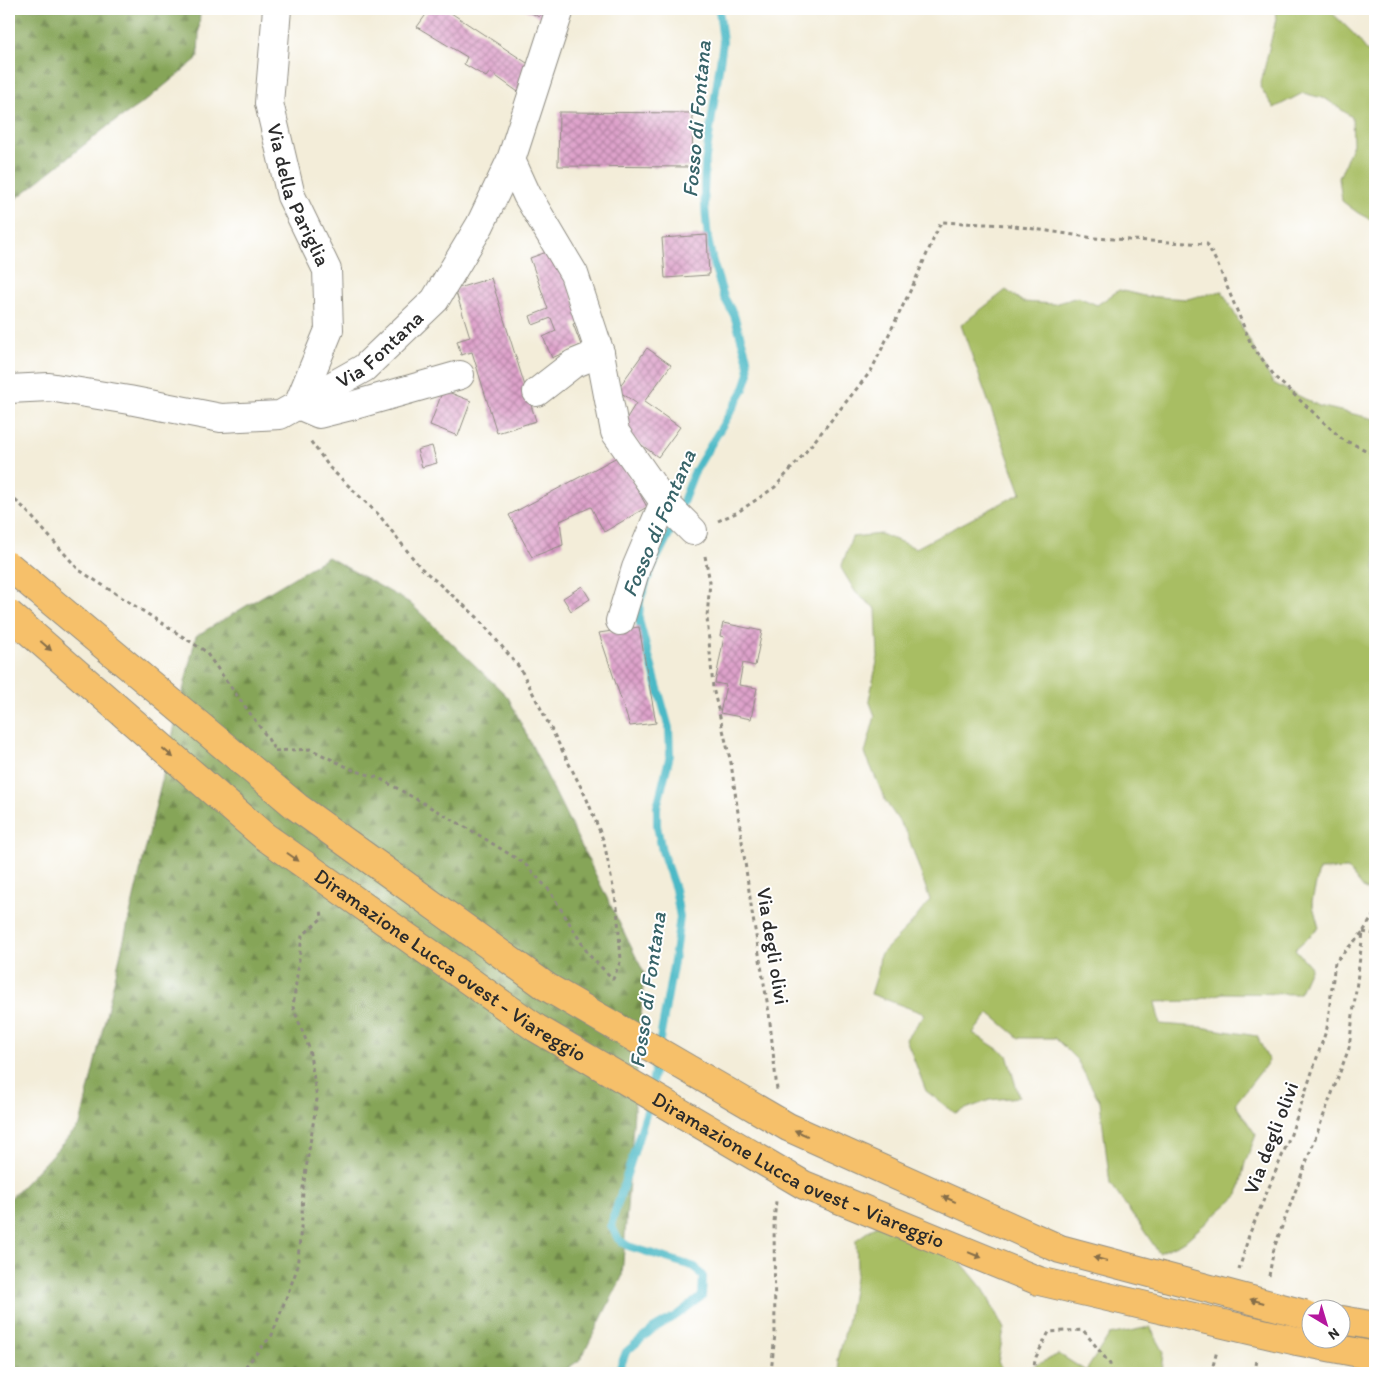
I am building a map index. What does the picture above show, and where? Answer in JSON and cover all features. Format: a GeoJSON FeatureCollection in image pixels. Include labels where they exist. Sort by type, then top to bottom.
{"type":"FeatureCollection","features":[{"type":"Feature","properties":{"kind":"highway","name":"Diramazione Lucca ovest - Viareggio"},"geometry":{"type":"LineString","coordinates":[[9,566],[297,807],[547,987],[788,1127],[1060,1249],[1302,1312]]}},
{"type":"Feature","properties":{"kind":"highway","name":"Diramazione Lucca ovest - Viareggio"},"geometry":{"type":"LineString","coordinates":[[9,614],[264,836],[536,1028],[804,1185],[1039,1281],[1297,1341],[1375,1356]]}},
{"type":"Feature","properties":{"kind":"highway"},"geometry":{"type":"LineString","coordinates":[[1352,1322],[1375,1326]]}},
{"type":"Feature","properties":{"kind":"street","name":"Via della Pariglia"},"geometry":{"type":"LineString","coordinates":[[277,9],[269,102],[291,196],[328,270],[329,330],[289,410]]}},
{"type":"Feature","properties":{"kind":"street","name":"Via Fontana"},"geometry":{"type":"LineString","coordinates":[[9,389],[49,387],[130,400],[221,418],[289,410],[364,368],[435,300],[480,225],[511,160],[560,9]]}},
{"type":"Feature","properties":{"kind":"street"},"geometry":{"type":"LineString","coordinates":[[511,160],[527,195],[574,274],[600,353],[615,432],[666,504],[690,528]]}},
{"type":"Feature","properties":{"kind":"street"},"geometry":{"type":"LineString","coordinates":[[537,392],[573,364],[600,353]]}},
{"type":"Feature","properties":{"kind":"street"},"geometry":{"type":"LineString","coordinates":[[289,410],[320,414],[460,375]]}},
{"type":"Feature","properties":{"kind":"street"},"geometry":{"type":"LineString","coordinates":[[620,621],[636,568],[666,504]]}},
{"type":"Feature","properties":{"kind":"path"},"geometry":{"type":"LineString","coordinates":[[690,528],[738,512],[776,487],[816,439],[871,371],[942,222],[1008,225],[1094,238],[1207,244],[1217,263],[1251,344],[1276,378],[1342,439],[1375,453]]}},
{"type":"Feature","properties":{"kind":"path"},"geometry":{"type":"LineString","coordinates":[[275,751],[310,749],[353,770],[379,778],[525,864],[549,890],[589,955],[612,979],[621,960],[617,907],[604,842],[586,797],[520,668],[477,617],[420,567],[379,515],[330,468],[289,410]]}},
{"type":"Feature","properties":{"kind":"path"},"geometry":{"type":"LineString","coordinates":[[9,495],[24,508],[80,570],[206,651],[267,736],[280,759]]}},
{"type":"Feature","properties":{"kind":"path","name":"Via degli olivi"},"geometry":{"type":"LineString","coordinates":[[690,528],[702,540],[710,582],[707,617],[713,688],[731,763],[752,912],[769,1013],[778,1096]]}},
{"type":"Feature","properties":{"kind":"path"},"geometry":{"type":"LineString","coordinates":[[240,1373],[272,1335],[297,1269],[303,1188],[317,1099],[309,1048],[294,1007],[302,936],[322,918],[320,900]]}},
{"type":"Feature","properties":{"kind":"path","name":"Via degli olivi"},"geometry":{"type":"LineString","coordinates":[[1239,1272],[1249,1235],[1290,1137],[1327,1028],[1335,962],[1363,932],[1375,914]]}},
{"type":"Feature","properties":{"kind":"path"},"geometry":{"type":"LineString","coordinates":[[1269,1277],[1274,1248],[1349,1048],[1363,932],[1375,934]]}},
{"type":"Feature","properties":{"kind":"path"},"geometry":{"type":"LineString","coordinates":[[771,1373],[775,1334],[774,1222],[777,1192]]}},
{"type":"Feature","properties":{"kind":"path"},"geometry":{"type":"LineString","coordinates":[[1032,1373],[1036,1357],[1049,1332],[1083,1330],[1110,1364],[1110,1373]]}},
{"type":"Feature","properties":{"kind":"path"},"geometry":{"type":"LineString","coordinates":[[1211,1373],[1218,1346]]}},
{"type":"Feature","properties":{"kind":"path"},"geometry":{"type":"LineString","coordinates":[[1254,1373],[1258,1354]]}},
{"type":"Feature","properties":{"kind":"green space"},"geometry":{"type":"Polygon","coordinates":[[[9,9],[200,9],[198,58],[148,99],[108,126],[17,198],[9,202],[9,9]]]}},
{"type":"Feature","properties":{"kind":"green space"},"geometry":{"type":"Polygon","coordinates":[[[1275,9],[1328,9],[1355,35],[1375,61],[1375,222],[1358,213],[1342,201],[1339,178],[1353,144],[1352,117],[1326,99],[1303,93],[1274,108],[1260,87],[1276,19],[1275,9]]]}},
{"type":"Feature","properties":{"kind":"green space"},"geometry":{"type":"Polygon","coordinates":[[[1006,290],[1023,302],[1054,304],[1078,297],[1097,305],[1119,290],[1144,296],[1187,299],[1222,291],[1273,383],[1319,406],[1375,419],[1375,894],[1364,889],[1348,869],[1319,870],[1312,902],[1319,928],[1295,949],[1311,967],[1299,994],[1223,993],[1193,1001],[1155,1002],[1160,1024],[1200,1027],[1257,1036],[1269,1061],[1235,1104],[1256,1135],[1245,1163],[1238,1195],[1185,1241],[1159,1253],[1110,1184],[1100,1102],[1077,1060],[1055,1038],[1019,1038],[989,1013],[973,1033],[1007,1055],[1019,1097],[990,1100],[955,1113],[926,1091],[906,1039],[925,1014],[871,994],[878,972],[880,955],[911,924],[930,900],[907,833],[886,802],[865,753],[875,716],[869,700],[878,657],[876,609],[856,593],[841,568],[852,537],[881,534],[916,548],[1021,493],[961,325],[1006,290]]]}},
{"type":"Feature","properties":{"kind":"green space"},"geometry":{"type":"Polygon","coordinates":[[[328,557],[410,603],[508,697],[644,973],[622,1277],[581,1359],[561,1373],[9,1373],[9,1200],[80,1125],[196,636],[328,557]]]}},
{"type":"Feature","properties":{"kind":"green space"},"geometry":{"type":"Polygon","coordinates":[[[877,1225],[961,1262],[984,1290],[1004,1329],[998,1362],[1005,1373],[841,1373],[838,1360],[848,1319],[857,1267],[856,1240],[877,1225]]]}},
{"type":"Feature","properties":{"kind":"green space"},"geometry":{"type":"Polygon","coordinates":[[[1150,1327],[1164,1352],[1162,1373],[1019,1373],[1059,1354],[1086,1371],[1109,1335],[1150,1327]]]}},
{"type":"Feature","properties":{"kind":"building"},"geometry":{"type":"Polygon","coordinates":[[[430,9],[445,9],[530,65],[521,94],[490,72],[486,77],[464,64],[467,57],[417,27],[430,9]]]}},
{"type":"Feature","properties":{"kind":"building"},"geometry":{"type":"Polygon","coordinates":[[[524,9],[544,9],[539,17],[524,9]]]}},
{"type":"Feature","properties":{"kind":"building"},"geometry":{"type":"Polygon","coordinates":[[[559,112],[693,113],[692,167],[558,166],[559,112]]]}},
{"type":"Feature","properties":{"kind":"building"},"geometry":{"type":"Polygon","coordinates":[[[707,235],[709,275],[665,278],[662,238],[707,235]]]}},
{"type":"Feature","properties":{"kind":"building"},"geometry":{"type":"Polygon","coordinates":[[[555,249],[582,321],[573,324],[581,345],[552,358],[543,337],[556,331],[551,318],[533,325],[530,316],[548,309],[530,258],[555,249]]]}},
{"type":"Feature","properties":{"kind":"building"},"geometry":{"type":"Polygon","coordinates":[[[491,278],[536,421],[497,433],[472,352],[461,355],[457,341],[470,337],[455,289],[491,278]]]}},
{"type":"Feature","properties":{"kind":"building"},"geometry":{"type":"Polygon","coordinates":[[[647,348],[671,365],[644,402],[680,427],[658,457],[620,429],[636,403],[617,390],[647,348]]]}},
{"type":"Feature","properties":{"kind":"building"},"geometry":{"type":"Polygon","coordinates":[[[443,390],[471,401],[458,436],[430,425],[443,390]]]}},
{"type":"Feature","properties":{"kind":"building"},"geometry":{"type":"Polygon","coordinates":[[[432,446],[437,463],[422,467],[417,450],[432,446]]]}},
{"type":"Feature","properties":{"kind":"building"},"geometry":{"type":"Polygon","coordinates":[[[619,456],[647,507],[604,532],[591,507],[560,521],[563,545],[532,557],[509,515],[619,456]]]}},
{"type":"Feature","properties":{"kind":"building"},"geometry":{"type":"Polygon","coordinates":[[[582,586],[590,599],[571,611],[563,598],[582,586]]]}},
{"type":"Feature","properties":{"kind":"building"},"geometry":{"type":"Polygon","coordinates":[[[723,623],[762,631],[755,666],[743,663],[739,685],[757,688],[751,719],[720,713],[726,685],[715,683],[724,637],[720,636],[723,623]]]}},
{"type":"Feature","properties":{"kind":"building"},"geometry":{"type":"Polygon","coordinates":[[[639,627],[656,723],[630,726],[599,633],[639,627]]]}},
{"type":"Feature","properties":{"kind":"waterway","name":"Fosso di Fontana"},"geometry":{"type":"LineString","coordinates":[[680,509],[694,473],[743,391],[749,373],[747,358],[734,315],[724,297],[713,262],[706,218],[704,193],[705,164],[723,42],[719,9]]}},
{"type":"Feature","properties":{"kind":"waterway","name":"Fosso di Fontana"},"geometry":{"type":"LineString","coordinates":[[659,1045],[680,917],[675,889],[662,851],[657,826],[657,807],[670,755],[669,728],[639,620],[640,600],[651,570],[676,520]]}},
{"type":"Feature","properties":{"kind":"waterway","name":"Fosso di Fontana"},"geometry":{"type":"LineString","coordinates":[[651,1089],[657,1056]]}},
{"type":"Feature","properties":{"kind":"waterway","name":"Fosso di Fontana"},"geometry":{"type":"LineString","coordinates":[[618,1373],[626,1352],[653,1329],[677,1315],[702,1296],[703,1277],[695,1267],[628,1246],[618,1239],[611,1225],[649,1100]]}}]}
